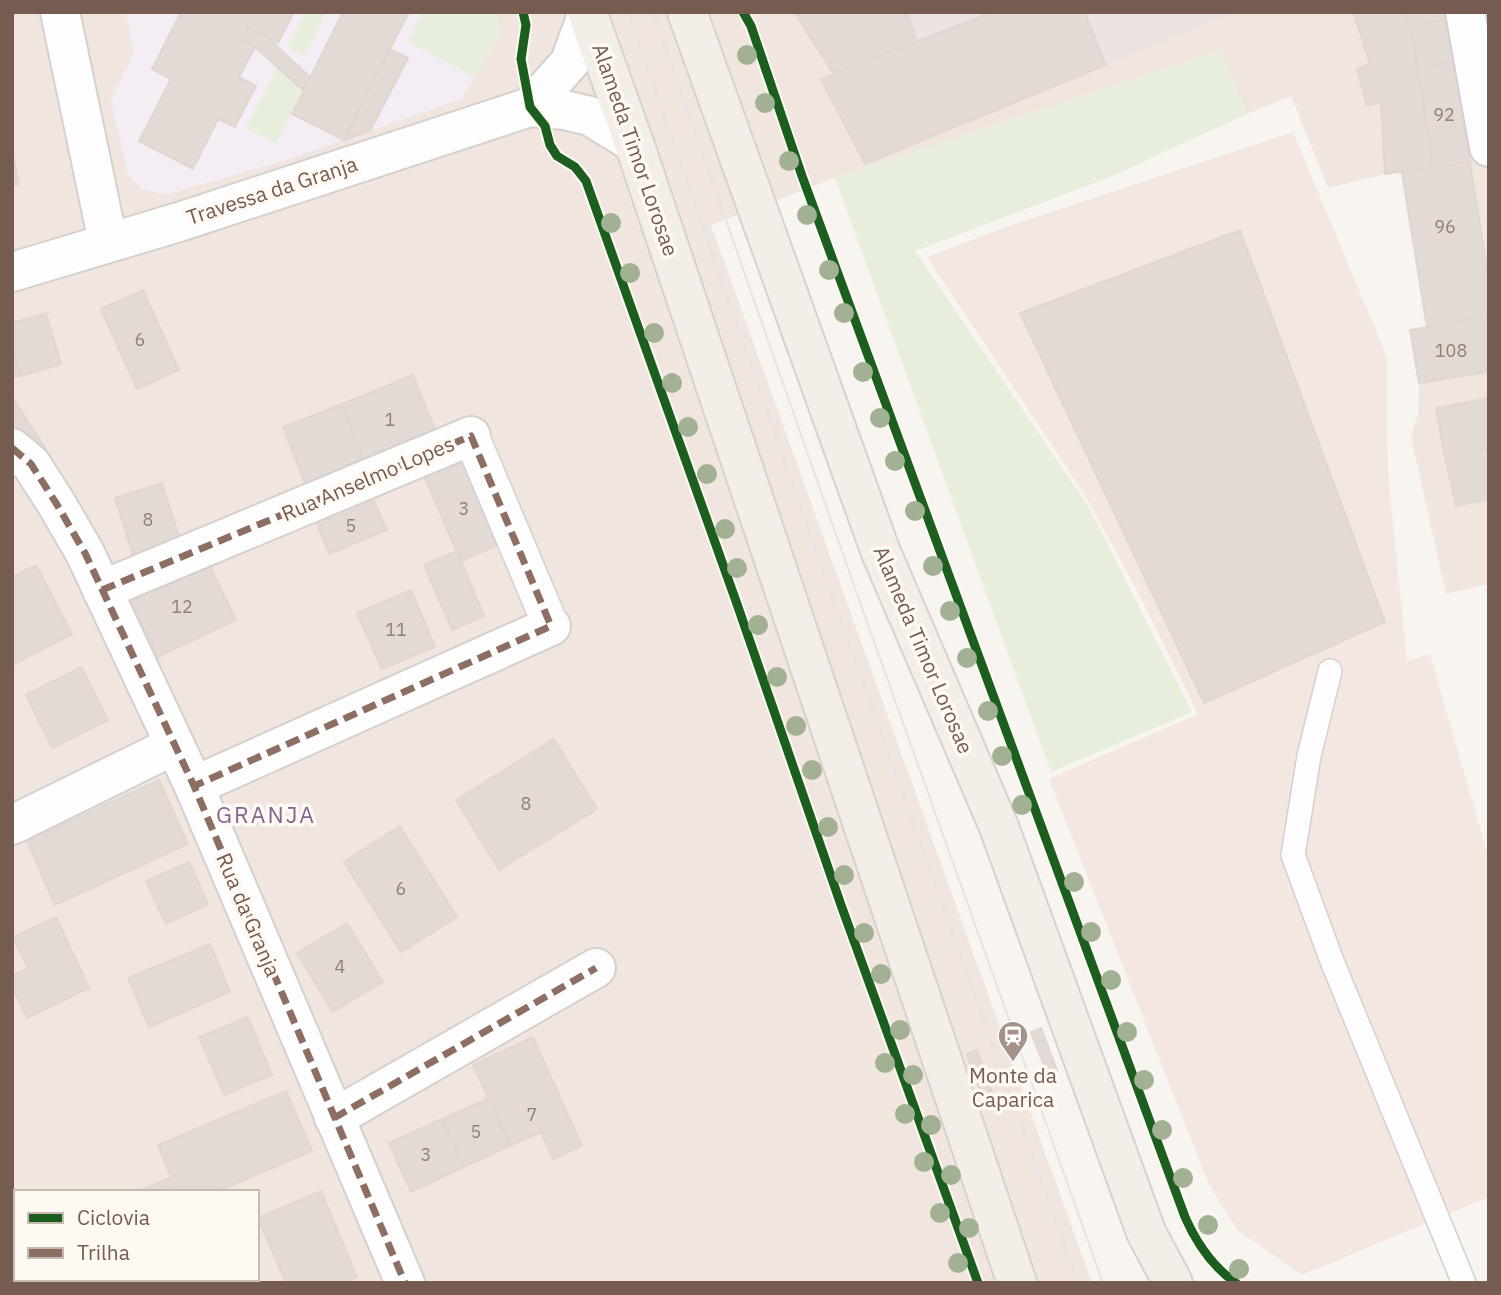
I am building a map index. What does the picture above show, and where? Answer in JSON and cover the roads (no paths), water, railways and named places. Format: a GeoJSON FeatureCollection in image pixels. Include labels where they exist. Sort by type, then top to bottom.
{"type":"FeatureCollection","features":[{"type":"Feature","properties":{"kind":"main road","name":"Alameda Timor Lorosae"},"geometry":{"type":"LineString","coordinates":[[687,12],[880,550],[999,827],[1146,1232],[1172,1283]]}},
{"type":"Feature","properties":{"kind":"main road","name":"Alameda Timor Lorosae"},"geometry":{"type":"LineString","coordinates":[[587,14],[634,143],[1017,1283]]}},
{"type":"Feature","properties":{"kind":"street"},"geometry":{"type":"LineString","coordinates":[[60,12],[108,242]]}},
{"type":"Feature","properties":{"kind":"street"},"geometry":{"type":"LineString","coordinates":[[1465,12],[1489,147]]}},
{"type":"Feature","properties":{"kind":"street"},"geometry":{"type":"LineString","coordinates":[[530,107],[570,62],[587,14]]}},
{"type":"Feature","properties":{"kind":"street","name":"Travessa da Granja"},"geometry":{"type":"LineString","coordinates":[[12,272],[179,222],[530,107],[590,116],[634,143]]}},
{"type":"Feature","properties":{"kind":"street","name":"Rua Anselmo Lopes"},"geometry":{"type":"LineString","coordinates":[[102,590],[471,436],[551,626],[194,786]]}},
{"type":"Feature","properties":{"kind":"street","name":"Rua da Granja"},"geometry":{"type":"LineString","coordinates":[[12,448],[31,464],[85,553],[194,786],[405,1283]]}},
{"type":"Feature","properties":{"kind":"street"},"geometry":{"type":"LineString","coordinates":[[12,825],[174,745]]}},
{"type":"Feature","properties":{"kind":"street"},"geometry":{"type":"LineString","coordinates":[[334,1118],[596,968]]}},
{"type":"Feature","properties":{"kind":"lane"},"geometry":{"type":"LineString","coordinates":[[1330,671],[1309,756],[1293,855],[1332,961],[1464,1283]]}},
{"type":"Feature","properties":{"kind":"tram line"},"geometry":{"type":"LineString","coordinates":[[628,12],[823,571],[1078,1283]]}},
{"type":"Feature","properties":{"kind":"tram line"},"geometry":{"type":"LineString","coordinates":[[653,12],[1103,1283]]}},
{"type":"Feature","properties":{"kind":"place","name":"Monte da Caparica"},"geometry":{"type":"Point","coordinates":[1013,1063]}},
{"type":"Feature","properties":{"kind":"district","name":"GRANJA"},"geometry":{"type":"Point","coordinates":[266,815]}}]}
